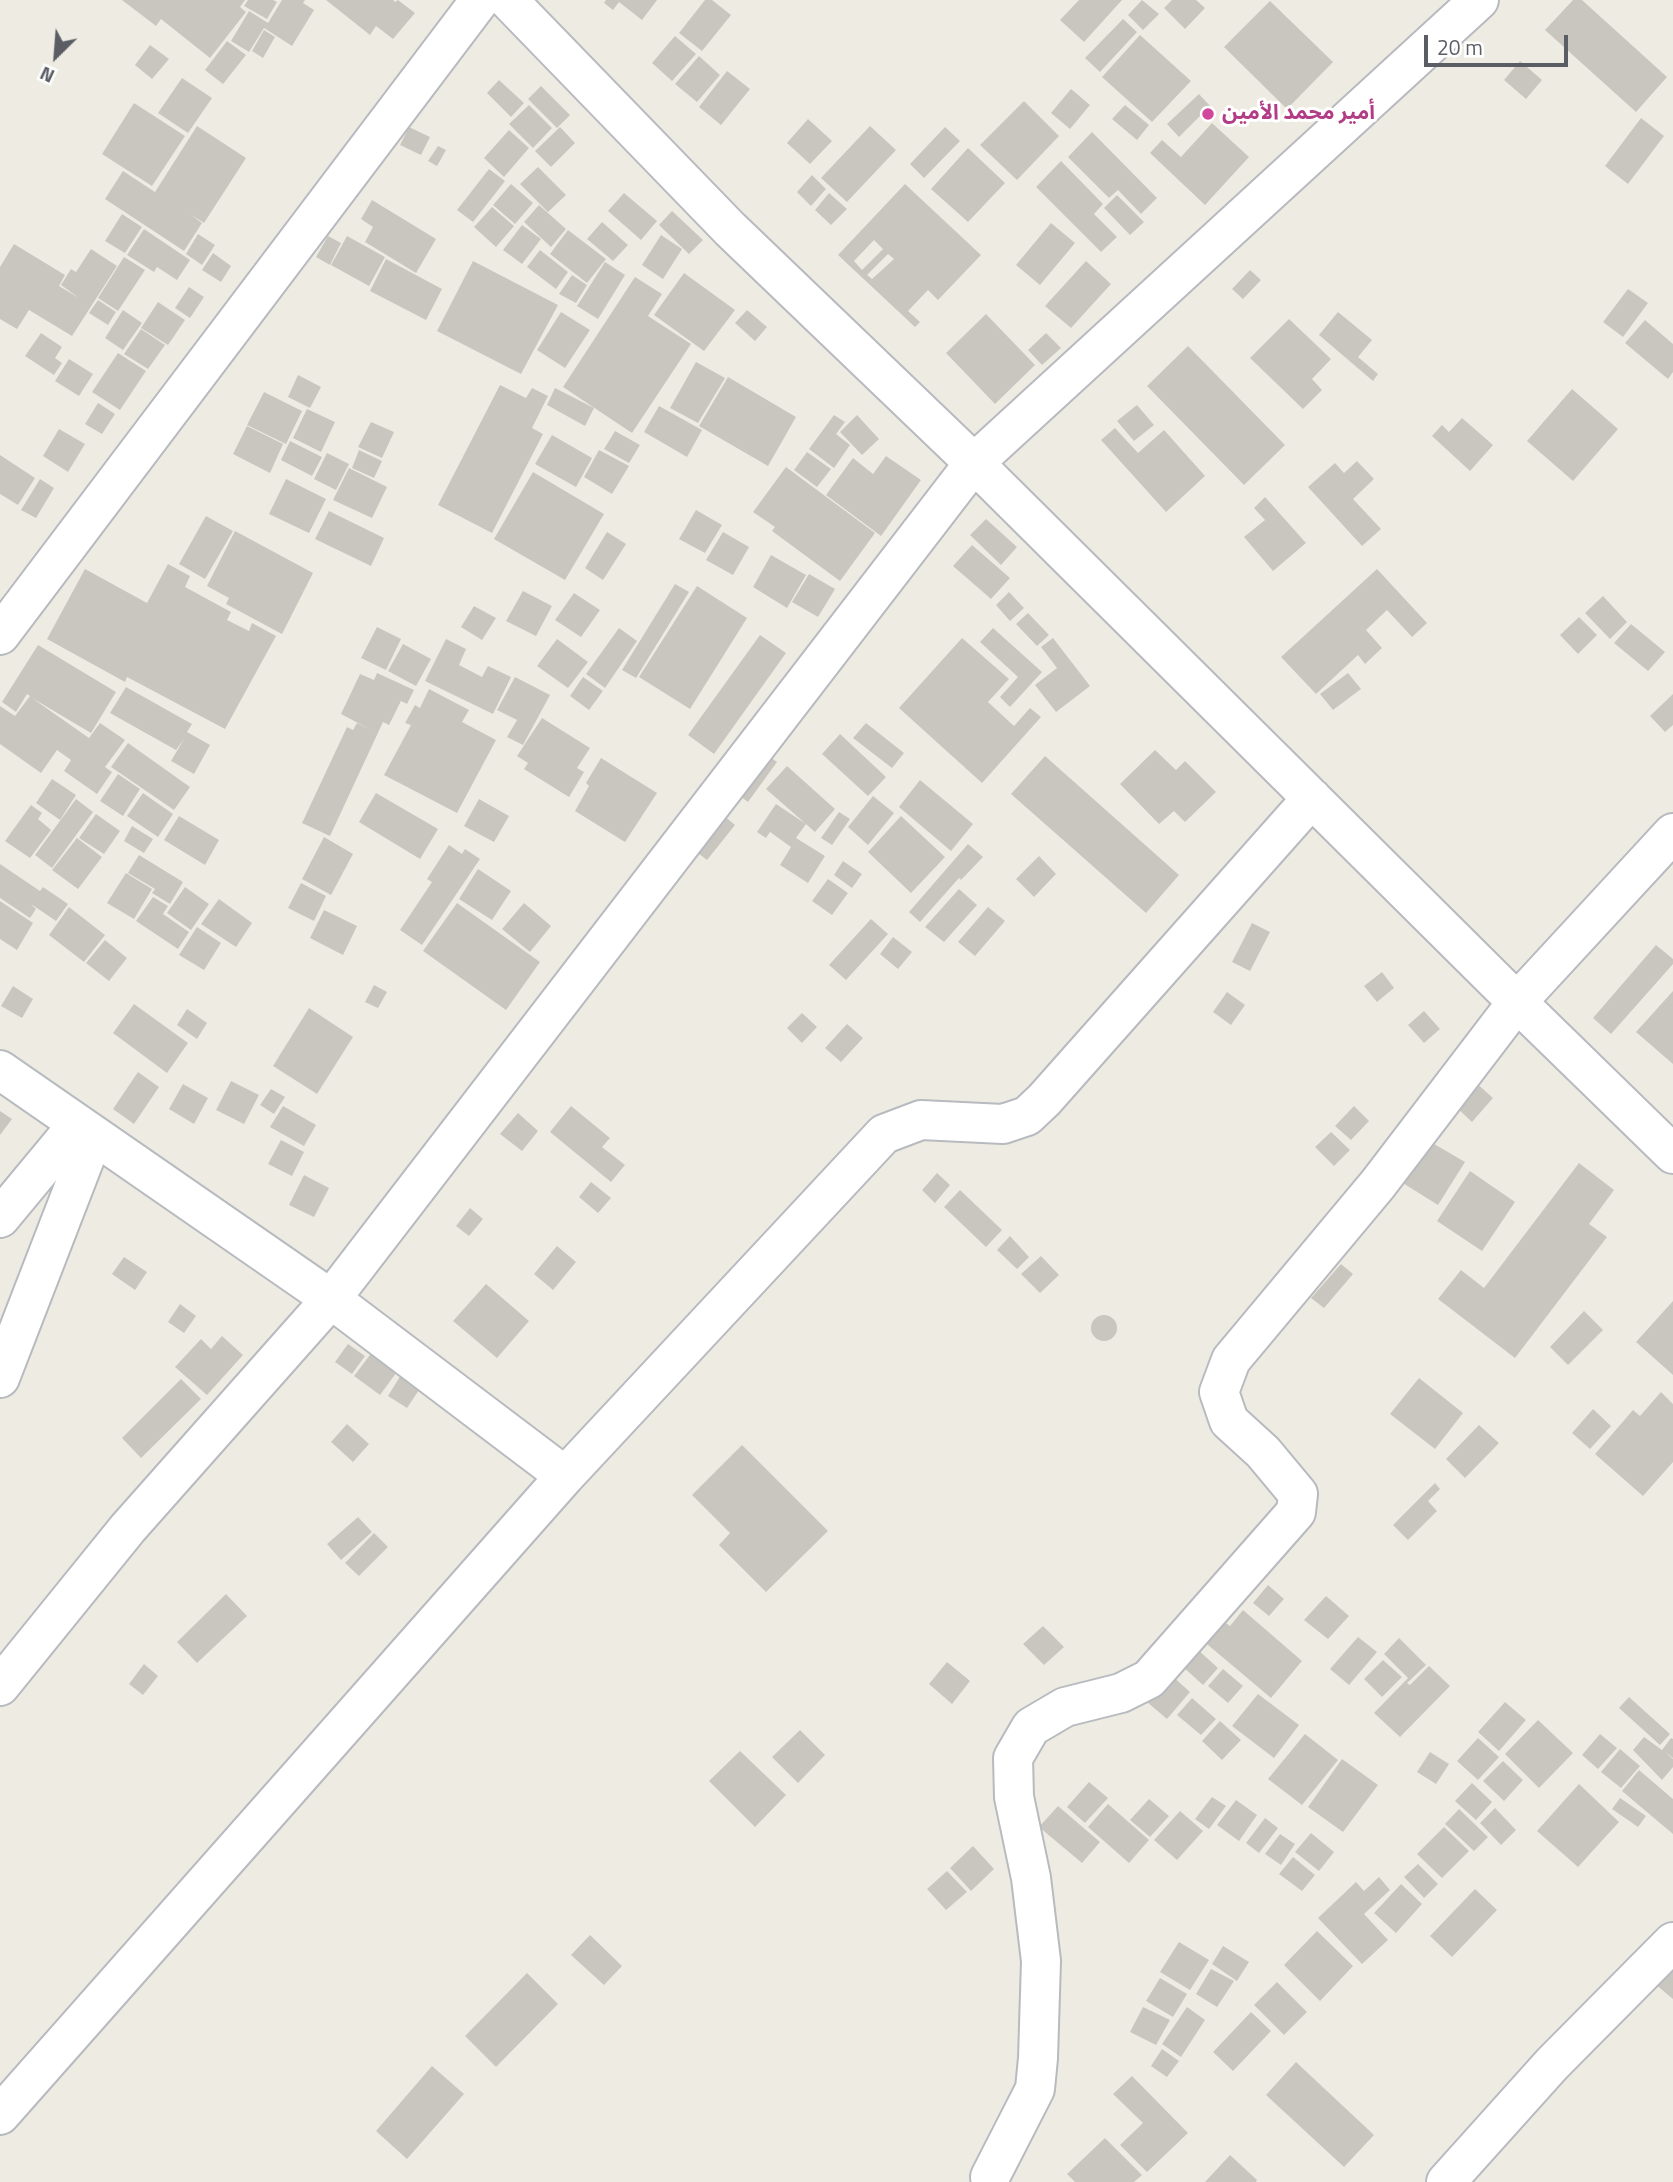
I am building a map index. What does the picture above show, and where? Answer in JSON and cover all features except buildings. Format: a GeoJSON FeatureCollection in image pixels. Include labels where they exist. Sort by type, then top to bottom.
{"type":"FeatureCollection","features":[{"type":"Feature","properties":{"kind":"street"},"geometry":{"type":"LineString","coordinates":[[0,635],[480,0]]}},
{"type":"Feature","properties":{"kind":"street"},"geometry":{"type":"LineString","coordinates":[[508,0],[730,229],[974,463],[1673,1154]]}},
{"type":"Feature","properties":{"kind":"street"},"geometry":{"type":"LineString","coordinates":[[0,1686],[128,1528],[331,1299],[974,463],[1479,0]]}},
{"type":"Feature","properties":{"kind":"street"},"geometry":{"type":"LineString","coordinates":[[0,2115],[565,1476],[884,1134],[921,1120],[1003,1124],[1027,1115],[1044,1100],[1312,798]]}},
{"type":"Feature","properties":{"kind":"street"},"geometry":{"type":"LineString","coordinates":[[990,2177],[1035,2089],[1038,2058],[1041,1961],[1031,1878],[1014,1797],[1013,1759],[1031,1727],[1065,1707],[1121,1693],[1149,1679],[1296,1512],[1298,1493],[1263,1452],[1228,1421],[1219,1392],[1231,1360],[1378,1184],[1517,1002],[1673,833]]}},
{"type":"Feature","properties":{"kind":"street"},"geometry":{"type":"LineString","coordinates":[[0,1070],[331,1299],[565,1476]]}},
{"type":"Feature","properties":{"kind":"street"},"geometry":{"type":"LineString","coordinates":[[0,1218],[86,1130]]}},
{"type":"Feature","properties":{"kind":"street"},"geometry":{"type":"LineString","coordinates":[[0,1378],[86,1130]]}},
{"type":"Feature","properties":{"kind":"street"},"geometry":{"type":"LineString","coordinates":[[1446,2182],[1552,2064],[1673,1942]]}},
{"type":"Feature","properties":{"kind":"place","name":"أمير محمد الأمين"},"geometry":{"type":"Point","coordinates":[1208,114]}}]}
